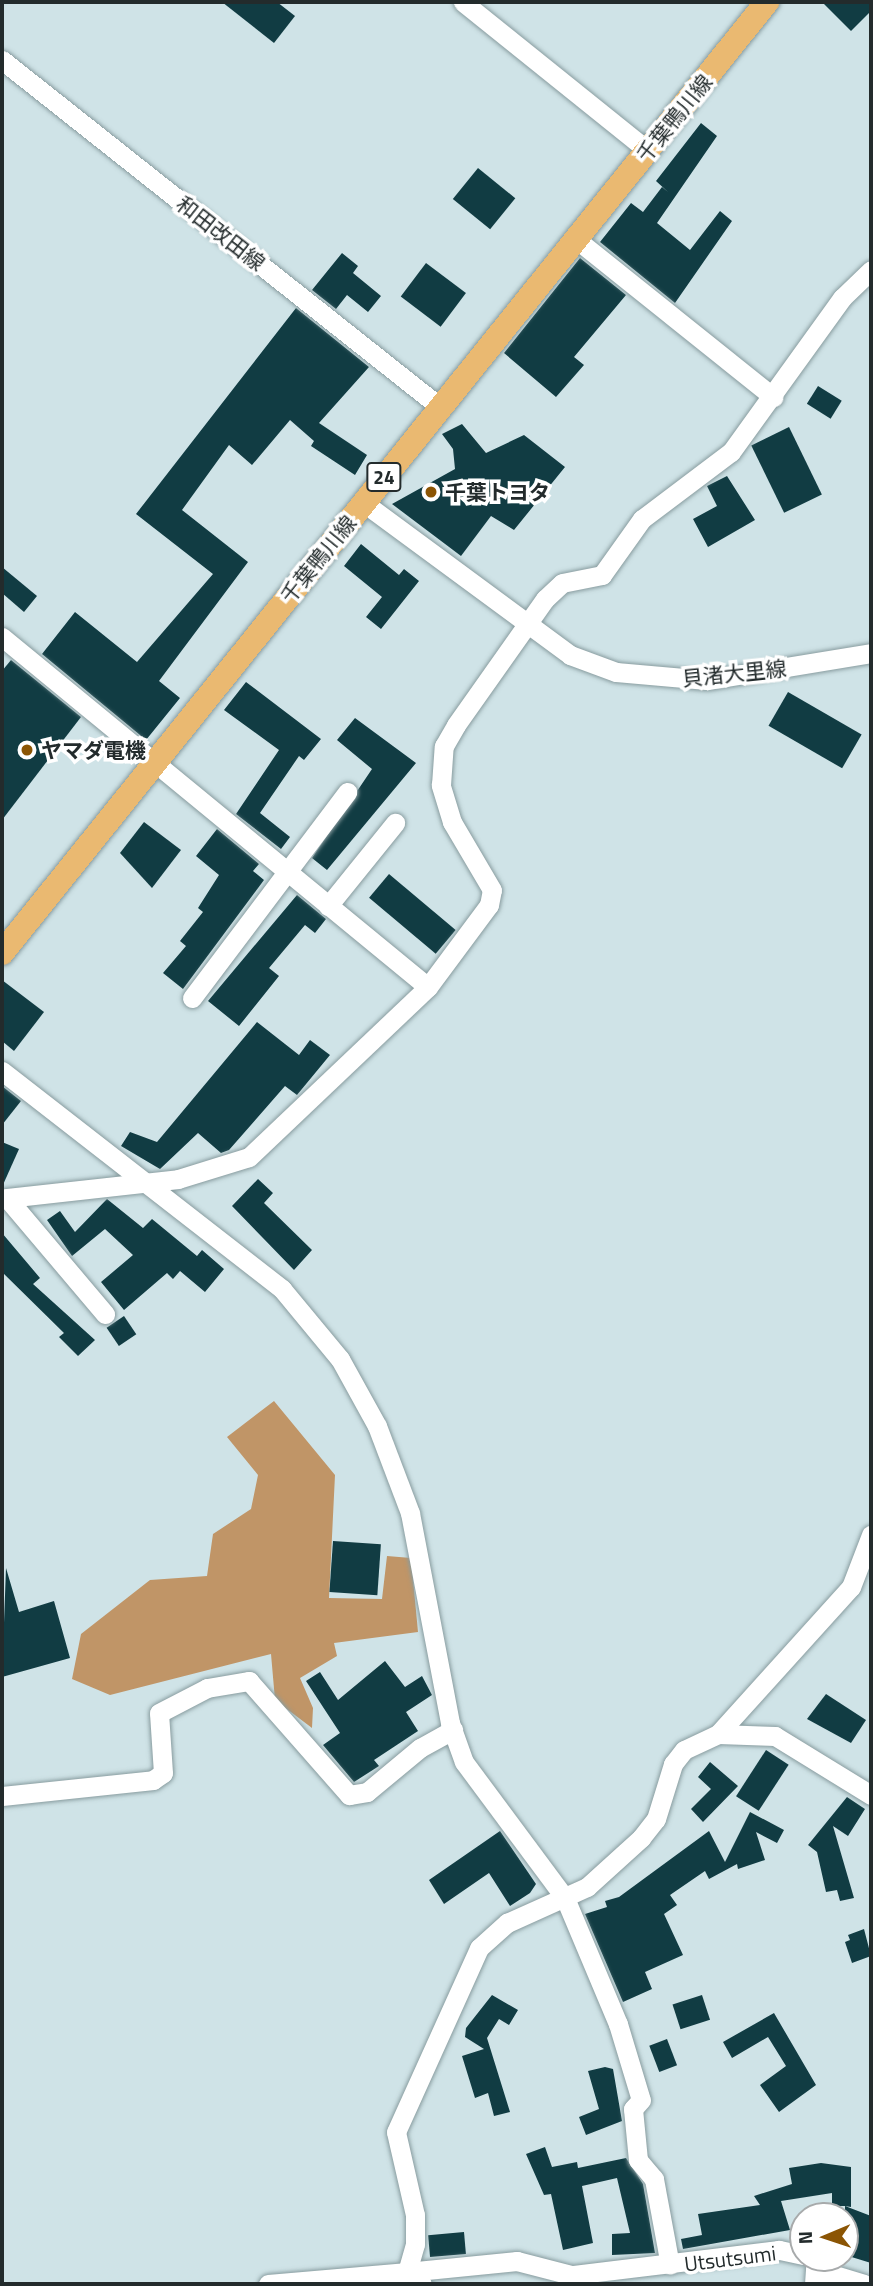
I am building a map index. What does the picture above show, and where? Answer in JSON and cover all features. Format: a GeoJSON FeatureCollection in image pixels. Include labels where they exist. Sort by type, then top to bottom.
{"type":"FeatureCollection","features":[{"type":"Feature","properties":{"kind":"main road","name":"千葉鴨川線"},"geometry":{"type":"LineString","coordinates":[[2,953],[767,2]]}},
{"type":"Feature","properties":{"kind":"street"},"geometry":{"type":"LineString","coordinates":[[463,2],[648,150]]}},
{"type":"Feature","properties":{"kind":"street","name":"和田改田線"},"geometry":{"type":"LineString","coordinates":[[2,60],[440,407]]}},
{"type":"Feature","properties":{"kind":"street"},"geometry":{"type":"LineString","coordinates":[[576,239],[773,397]]}},
{"type":"Feature","properties":{"kind":"street"},"geometry":{"type":"LineString","coordinates":[[105,1314],[7,1198],[149,1182],[249,1157],[428,987],[489,905],[492,890],[452,822],[439,766],[444,746],[525,624],[562,583],[602,575],[642,519],[711,473],[773,397],[842,298],[871,270]]}},
{"type":"Feature","properties":{"kind":"street","name":"貝渚大里線"},"geometry":{"type":"LineString","coordinates":[[364,503],[570,655],[616,673],[659,680],[707,680],[871,653]]}},
{"type":"Feature","properties":{"kind":"street"},"geometry":{"type":"LineString","coordinates":[[2,638],[428,987]]}},
{"type":"Feature","properties":{"kind":"street"},"geometry":{"type":"LineString","coordinates":[[192,998],[347,792]]}},
{"type":"Feature","properties":{"kind":"street"},"geometry":{"type":"LineString","coordinates":[[328,906],[395,823]]}},
{"type":"Feature","properties":{"kind":"street"},"geometry":{"type":"LineString","coordinates":[[2,1071],[149,1182],[282,1289],[340,1359],[371,1415],[410,1513],[453,1730],[464,1762],[565,1898],[618,2024],[641,2100],[634,2109],[638,2161],[654,2179],[670,2265]]}},
{"type":"Feature","properties":{"kind":"street"},"geometry":{"type":"LineString","coordinates":[[415,2278],[415,2215],[398,2154],[401,2113],[478,1948],[508,1923],[587,1887],[641,1838],[656,1819],[673,1764],[684,1750],[718,1734],[851,1587],[871,1535]]}},
{"type":"Feature","properties":{"kind":"street"},"geometry":{"type":"LineString","coordinates":[[2,1796],[153,1780],[163,1773],[159,1713],[207,1688],[249,1681],[349,1794],[367,1792],[420,1748],[453,1730]]}},
{"type":"Feature","properties":{"kind":"street"},"geometry":{"type":"LineString","coordinates":[[718,1734],[775,1736],[871,1795]]}},
{"type":"Feature","properties":{"kind":"street","name":"Utsutsumi"},"geometry":{"type":"LineString","coordinates":[[268,2284],[415,2278],[517,2261],[571,2275],[779,2250],[789,2256]]}},
{"type":"Feature","properties":{"kind":"street","name":"Utsutsumi"},"geometry":{"type":"LineString","coordinates":[[825,2272],[864,2284]]}},
{"type":"Feature","properties":{"kind":"shaded area"},"geometry":{"type":"Polygon","coordinates":[[[274,1401],[335,1475],[329,1598],[382,1599],[387,1556],[411,1558],[418,1632],[334,1643],[337,1656],[300,1678],[313,1708],[312,1728],[275,1700],[271,1654],[110,1695],[72,1679],[81,1634],[150,1580],[207,1576],[213,1534],[251,1509],[258,1475],[227,1437],[274,1401]]]}},
{"type":"Feature","properties":{"kind":"building"},"geometry":{"type":"Polygon","coordinates":[[[222,2],[277,2],[295,16],[274,43],[222,2]]]}},
{"type":"Feature","properties":{"kind":"building"},"geometry":{"type":"Polygon","coordinates":[[[822,2],[871,2],[871,11],[851,31],[822,2]]]}},
{"type":"Feature","properties":{"kind":"building"},"geometry":{"type":"Polygon","coordinates":[[[701,123],[717,136],[657,223],[690,250],[720,211],[732,221],[675,303],[600,242],[631,203],[643,212],[662,187],[668,192],[656,181],[701,123]]]}},
{"type":"Feature","properties":{"kind":"building"},"geometry":{"type":"Polygon","coordinates":[[[478,168],[515,198],[490,229],[453,199],[478,168]]]}},
{"type":"Feature","properties":{"kind":"building"},"geometry":{"type":"Polygon","coordinates":[[[342,253],[358,266],[353,273],[381,296],[368,312],[347,295],[336,309],[312,290],[342,253]]]}},
{"type":"Feature","properties":{"kind":"building"},"geometry":{"type":"Polygon","coordinates":[[[580,258],[626,295],[574,357],[584,365],[556,397],[504,353],[580,258]]]}},
{"type":"Feature","properties":{"kind":"building"},"geometry":{"type":"Polygon","coordinates":[[[426,263],[466,293],[441,327],[401,297],[426,263]]]}},
{"type":"Feature","properties":{"kind":"building"},"geometry":{"type":"Polygon","coordinates":[[[296,308],[369,367],[319,423],[367,455],[355,475],[311,446],[314,441],[290,420],[252,465],[229,445],[182,510],[248,562],[159,681],[180,698],[146,740],[42,654],[75,612],[137,662],[213,574],[136,514],[296,308]]]}},
{"type":"Feature","properties":{"kind":"building"},"geometry":{"type":"Polygon","coordinates":[[[818,386],[842,401],[831,419],[807,404],[818,386]]]}},
{"type":"Feature","properties":{"kind":"building"},"geometry":{"type":"Polygon","coordinates":[[[462,424],[486,453],[524,435],[565,467],[514,530],[491,516],[461,556],[392,504],[455,469],[453,449],[442,434],[462,424]]]}},
{"type":"Feature","properties":{"kind":"building"},"geometry":{"type":"Polygon","coordinates":[[[789,427],[822,494],[784,513],[751,445],[789,427]]]}},
{"type":"Feature","properties":{"kind":"building"},"geometry":{"type":"Polygon","coordinates":[[[727,476],[755,520],[708,547],[693,519],[717,506],[707,486],[727,476]]]}},
{"type":"Feature","properties":{"kind":"building"},"geometry":{"type":"Polygon","coordinates":[[[361,544],[399,575],[404,569],[419,581],[381,629],[366,617],[382,597],[344,566],[361,544]]]}},
{"type":"Feature","properties":{"kind":"building"},"geometry":{"type":"Polygon","coordinates":[[[2,567],[37,596],[24,612],[2,593],[2,567]]]}},
{"type":"Feature","properties":{"kind":"building"},"geometry":{"type":"Polygon","coordinates":[[[11,660],[81,717],[2,820],[2,671],[11,660]]]}},
{"type":"Feature","properties":{"kind":"building"},"geometry":{"type":"Polygon","coordinates":[[[246,682],[321,739],[304,760],[299,756],[260,813],[290,837],[281,849],[236,814],[279,750],[224,710],[246,682]]]}},
{"type":"Feature","properties":{"kind":"building"},"geometry":{"type":"Polygon","coordinates":[[[788,692],[862,734],[842,768],[768,726],[788,692]]]}},
{"type":"Feature","properties":{"kind":"building"},"geometry":{"type":"Polygon","coordinates":[[[355,718],[416,763],[327,870],[312,858],[372,769],[337,740],[355,718]]]}},
{"type":"Feature","properties":{"kind":"building"},"geometry":{"type":"Polygon","coordinates":[[[144,822],[181,850],[152,888],[120,853],[144,822]]]}},
{"type":"Feature","properties":{"kind":"building"},"geometry":{"type":"Polygon","coordinates":[[[217,829],[259,864],[253,871],[264,880],[183,989],[163,973],[186,946],[180,941],[203,912],[198,908],[219,875],[196,856],[217,829]]]}},
{"type":"Feature","properties":{"kind":"building"},"geometry":{"type":"Polygon","coordinates":[[[389,874],[456,930],[436,954],[369,898],[389,874]]]}},
{"type":"Feature","properties":{"kind":"building"},"geometry":{"type":"Polygon","coordinates":[[[297,895],[326,919],[315,933],[305,925],[269,968],[279,976],[239,1026],[208,1001],[297,895]]]}},
{"type":"Feature","properties":{"kind":"building"},"geometry":{"type":"Polygon","coordinates":[[[2,980],[44,1012],[14,1051],[2,1041],[2,980]]]}},
{"type":"Feature","properties":{"kind":"building"},"geometry":{"type":"Polygon","coordinates":[[[257,1022],[299,1055],[310,1040],[330,1055],[297,1095],[285,1086],[229,1150],[221,1153],[198,1133],[160,1169],[121,1146],[130,1132],[157,1142],[257,1022]]]}},
{"type":"Feature","properties":{"kind":"building"},"geometry":{"type":"Polygon","coordinates":[[[2,1086],[21,1101],[2,1125],[2,1086]]]}},
{"type":"Feature","properties":{"kind":"building"},"geometry":{"type":"Polygon","coordinates":[[[2,1142],[19,1149],[2,1187],[2,1142]]]}},
{"type":"Feature","properties":{"kind":"building"},"geometry":{"type":"Polygon","coordinates":[[[258,1179],[273,1193],[264,1203],[312,1250],[294,1270],[232,1206],[258,1179]]]}},
{"type":"Feature","properties":{"kind":"building"},"geometry":{"type":"Polygon","coordinates":[[[107,1199],[143,1228],[152,1219],[197,1256],[202,1250],[224,1269],[205,1292],[180,1271],[173,1279],[167,1273],[124,1310],[101,1282],[133,1255],[105,1229],[72,1256],[47,1220],[60,1211],[75,1232],[107,1199]]]}},
{"type":"Feature","properties":{"kind":"building"},"geometry":{"type":"Polygon","coordinates":[[[2,1233],[40,1278],[33,1284],[95,1340],[78,1356],[59,1337],[64,1333],[2,1272],[2,1233]]]}},
{"type":"Feature","properties":{"kind":"building"},"geometry":{"type":"Polygon","coordinates":[[[124,1316],[136,1334],[119,1346],[107,1328],[124,1316]]]}},
{"type":"Feature","properties":{"kind":"building"},"geometry":{"type":"Polygon","coordinates":[[[333,1541],[381,1544],[377,1595],[329,1592],[333,1541]]]}},
{"type":"Feature","properties":{"kind":"building"},"geometry":{"type":"Polygon","coordinates":[[[6,1568],[19,1612],[54,1601],[70,1658],[2,1677],[6,1568]]]}},
{"type":"Feature","properties":{"kind":"building"},"geometry":{"type":"Polygon","coordinates":[[[385,1661],[405,1687],[422,1676],[432,1695],[406,1712],[418,1731],[374,1760],[379,1766],[354,1782],[323,1745],[340,1733],[306,1681],[320,1672],[338,1700],[385,1661]]]}},
{"type":"Feature","properties":{"kind":"building"},"geometry":{"type":"Polygon","coordinates":[[[826,1694],[866,1720],[851,1743],[807,1719],[826,1694]]]}},
{"type":"Feature","properties":{"kind":"building"},"geometry":{"type":"Polygon","coordinates":[[[766,1750],[789,1765],[759,1811],[736,1796],[766,1750]]]}},
{"type":"Feature","properties":{"kind":"building"},"geometry":{"type":"Polygon","coordinates":[[[710,1762],[738,1786],[703,1822],[691,1809],[711,1789],[698,1777],[710,1762]]]}},
{"type":"Feature","properties":{"kind":"building"},"geometry":{"type":"Polygon","coordinates":[[[847,1797],[865,1809],[848,1836],[833,1826],[854,1898],[840,1901],[837,1890],[826,1892],[817,1852],[808,1845],[847,1797]]]}},
{"type":"Feature","properties":{"kind":"building"},"geometry":{"type":"Polygon","coordinates":[[[750,1812],[784,1830],[777,1843],[756,1832],[765,1860],[738,1869],[737,1864],[709,1879],[705,1871],[670,1895],[677,1905],[664,1914],[683,1955],[645,1972],[652,1989],[623,2002],[585,1914],[607,1907],[605,1901],[619,1897],[709,1831],[725,1862],[750,1812]]]}},
{"type":"Feature","properties":{"kind":"building"},"geometry":{"type":"Polygon","coordinates":[[[500,1831],[536,1884],[530,1893],[510,1906],[489,1873],[444,1904],[429,1880],[500,1831]]]}},
{"type":"Feature","properties":{"kind":"building"},"geometry":{"type":"Polygon","coordinates":[[[864,1929],[871,1956],[852,1963],[845,1942],[850,1940],[848,1935],[864,1929]]]}},
{"type":"Feature","properties":{"kind":"building"},"geometry":{"type":"Polygon","coordinates":[[[492,1995],[518,2010],[509,2025],[499,2019],[487,2038],[510,2112],[494,2116],[488,2093],[475,2098],[462,2056],[484,2049],[465,2037],[466,2028],[492,1995]]]}},
{"type":"Feature","properties":{"kind":"building"},"geometry":{"type":"Polygon","coordinates":[[[702,1995],[710,2020],[681,2029],[673,2005],[702,1995]]]}},
{"type":"Feature","properties":{"kind":"building"},"geometry":{"type":"Polygon","coordinates":[[[774,2013],[816,2085],[779,2112],[760,2085],[786,2066],[768,2037],[732,2058],[723,2042],[774,2013]]]}},
{"type":"Feature","properties":{"kind":"building"},"geometry":{"type":"Polygon","coordinates":[[[667,2039],[677,2065],[659,2072],[649,2046],[667,2039]]]}},
{"type":"Feature","properties":{"kind":"building"},"geometry":{"type":"Polygon","coordinates":[[[605,2067],[613,2069],[622,2121],[586,2135],[579,2117],[599,2109],[588,2071],[605,2067]]]}},
{"type":"Feature","properties":{"kind":"building"},"geometry":{"type":"Polygon","coordinates":[[[545,2147],[552,2167],[577,2162],[578,2168],[626,2158],[643,2184],[655,2253],[612,2255],[612,2234],[630,2233],[617,2178],[582,2186],[593,2243],[563,2250],[551,2194],[544,2195],[526,2154],[545,2147]]]}},
{"type":"Feature","properties":{"kind":"building"},"geometry":{"type":"Polygon","coordinates":[[[821,2163],[851,2167],[851,2202],[832,2202],[832,2193],[781,2201],[789,2230],[683,2249],[681,2239],[702,2235],[698,2214],[760,2205],[754,2196],[792,2184],[789,2168],[821,2163]]]}},
{"type":"Feature","properties":{"kind":"building"},"geometry":{"type":"Polygon","coordinates":[[[859,2211],[871,2216],[871,2263],[859,2259],[859,2211]]]}},
{"type":"Feature","properties":{"kind":"building"},"geometry":{"type":"Polygon","coordinates":[[[464,2232],[466,2254],[430,2257],[428,2235],[464,2232]]]}},
{"type":"Feature","properties":{"kind":"place","name":"千葉トヨタ"},"geometry":{"type":"Point","coordinates":[431,492]}},
{"type":"Feature","properties":{"kind":"place","name":"ヤマダ電機"},"geometry":{"type":"Point","coordinates":[27,750]}}]}
